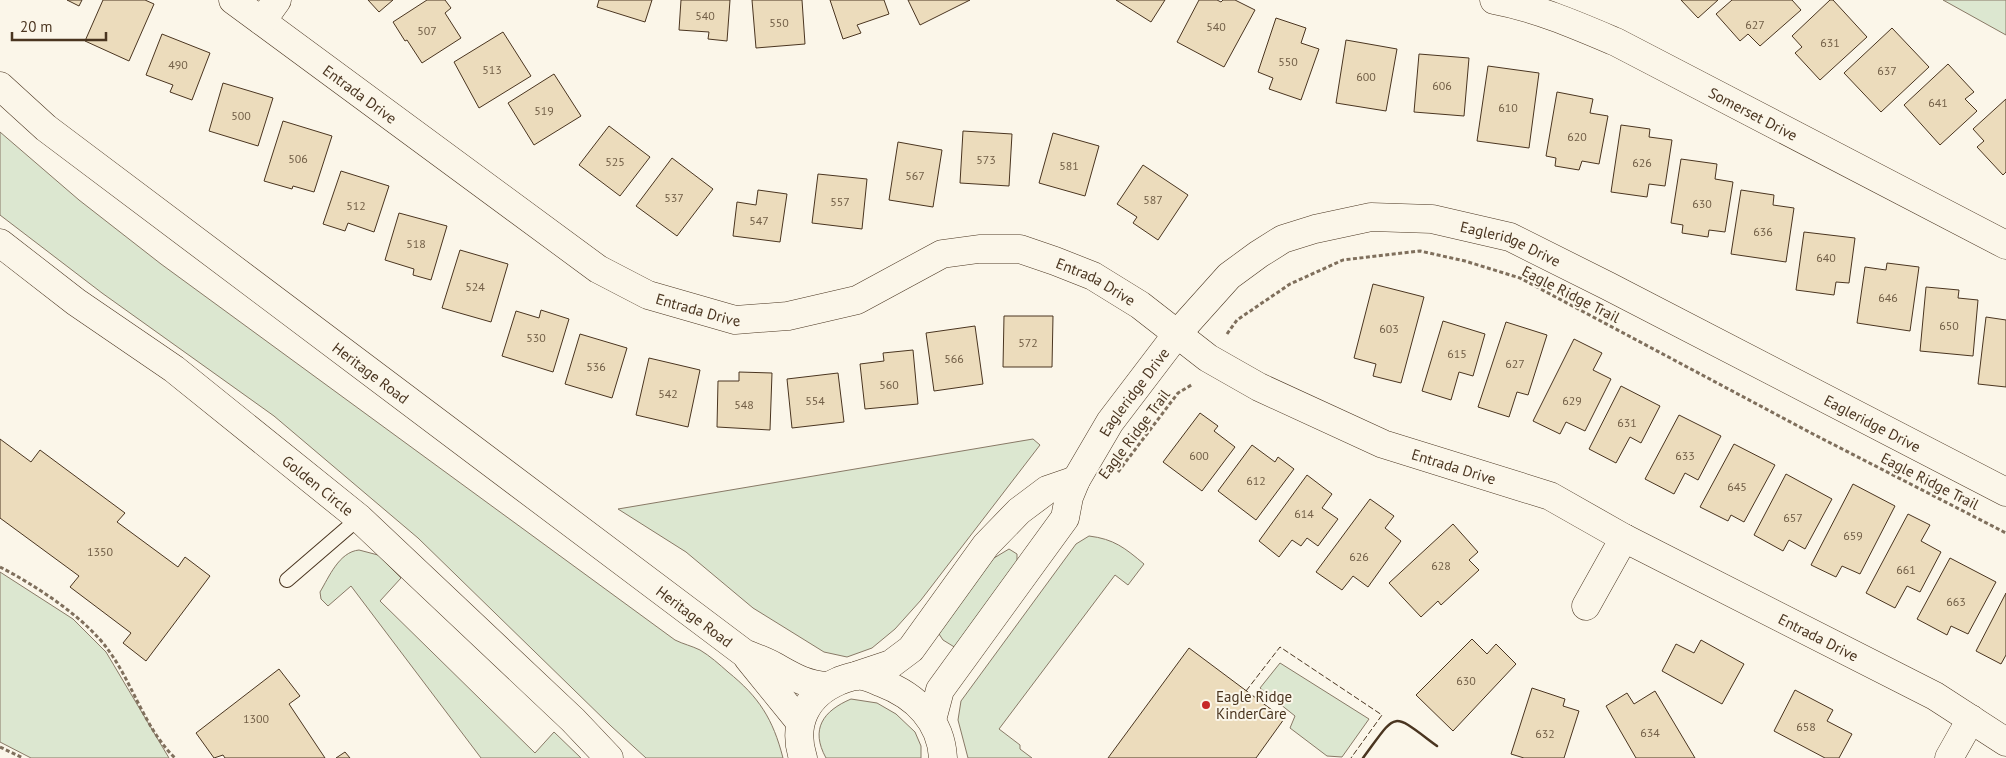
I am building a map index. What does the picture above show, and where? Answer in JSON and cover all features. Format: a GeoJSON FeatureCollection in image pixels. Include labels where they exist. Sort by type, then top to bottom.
{"type":"FeatureCollection","features":[{"type":"Feature","properties":{"kind":"street","name":"Entrada Drive"},"geometry":{"type":"LineString","coordinates":[[234,0],[269,11],[598,270],[648,295],[735,320],[788,316],[856,300],[942,254],[980,248],[1020,250],[1055,261],[1093,276],[1140,306],[1208,358],[1259,387],[1383,444],[1550,496],[1624,538],[1935,696],[2006,742]]}},
{"type":"Feature","properties":{"kind":"street","name":"Somerset Drive"},"geometry":{"type":"LineString","coordinates":[[1494,0],[1524,6],[1561,18],[1616,42],[2006,245]]}},
{"type":"Feature","properties":{"kind":"street","name":"Heritage Road"},"geometry":{"type":"LineString","coordinates":[[0,86],[54,134],[744,653],[774,666],[794,678],[810,684],[827,686]]}},
{"type":"Feature","properties":{"kind":"street","name":"Eagleridge Drive"},"geometry":{"type":"LineString","coordinates":[[932,720],[940,690],[1065,518],[1069,497],[1076,480],[1110,422],[1177,334],[1229,276],[1258,254],[1283,239],[1315,229],[1371,217],[1432,219],[1510,237],[2006,492]]}},
{"type":"Feature","properties":{"kind":"street","name":"Golden Circle"},"geometry":{"type":"LineString","coordinates":[[0,243],[76,302],[174,369],[359,518],[574,720],[609,758]]}},
{"type":"Feature","properties":{"kind":"street"},"geometry":{"type":"LineString","coordinates":[[803,758],[799,738],[800,722],[804,710],[812,698],[827,686],[891,664],[911,649],[986,546],[1019,511],[1047,490],[1076,480]]}},
{"type":"Feature","properties":{"kind":"street"},"geometry":{"type":"LineString","coordinates":[[1586,606],[1624,538]]}},
{"type":"Feature","properties":{"kind":"street","name":"Heritage Road"},"geometry":{"type":"LineString","coordinates":[[744,653],[800,722]]}},
{"type":"Feature","properties":{"kind":"street"},"geometry":{"type":"LineString","coordinates":[[858,676],[876,680],[900,691],[924,710],[932,720],[942,746],[943,758]]}},
{"type":"Feature","properties":{"kind":"street"},"geometry":{"type":"LineString","coordinates":[[1949,758],[1971,719]]}},
{"type":"Feature","properties":{"kind":"lane"},"geometry":{"type":"LineString","coordinates":[[287,580],[359,518]]}},
{"type":"Feature","properties":{"kind":"path","name":"Eagle Ridge Trail"},"geometry":{"type":"LineString","coordinates":[[1115,477],[1178,393],[1194,383],[1208,358],[1238,320],[1290,284],[1343,260],[1420,252],[1465,261],[1520,278],[2006,533]]}},
{"type":"Feature","properties":{"kind":"path"},"geometry":{"type":"LineString","coordinates":[[0,567],[22,578],[75,616],[108,650],[155,730],[176,758]]}},
{"type":"Feature","properties":{"kind":"path"},"geometry":{"type":"LineString","coordinates":[[0,747],[23,758]]}},
{"type":"Feature","properties":{"kind":"green space"},"geometry":{"type":"Polygon","coordinates":[[[1943,0],[2006,0],[2006,35],[1943,0]]]}},
{"type":"Feature","properties":{"kind":"green space"},"geometry":{"type":"Polygon","coordinates":[[[0,132],[79,200],[161,264],[675,640],[700,650],[714,660],[739,681],[756,700],[775,732],[783,758],[646,758],[418,538],[274,416],[102,293],[0,215],[0,132]]]}},
{"type":"Feature","properties":{"kind":"green space"},"geometry":{"type":"Polygon","coordinates":[[[1033,439],[1040,445],[921,600],[895,629],[872,648],[847,657],[824,652],[753,608],[686,552],[618,509],[1033,439]]]}},
{"type":"Feature","properties":{"kind":"green space"},"geometry":{"type":"Polygon","coordinates":[[[1089,536],[1105,539],[1119,545],[1144,564],[1128,585],[1115,575],[999,729],[1020,745],[1020,749],[1032,758],[968,758],[958,720],[961,701],[1076,544],[1089,536]]]}},
{"type":"Feature","properties":{"kind":"green space"},"geometry":{"type":"Polygon","coordinates":[[[1009,549],[1017,554],[1017,567],[956,648],[943,640],[937,631],[989,561],[1009,549]]]}},
{"type":"Feature","properties":{"kind":"green space"},"geometry":{"type":"Polygon","coordinates":[[[359,550],[378,555],[401,578],[380,601],[535,753],[554,732],[581,758],[481,758],[351,586],[328,606],[321,599],[320,592],[335,566],[346,555],[359,550]]]}},
{"type":"Feature","properties":{"kind":"green space"},"geometry":{"type":"Polygon","coordinates":[[[0,572],[73,619],[106,652],[169,758],[31,758],[0,742],[0,572]]]}},
{"type":"Feature","properties":{"kind":"green space"},"geometry":{"type":"Polygon","coordinates":[[[1280,663],[1369,719],[1342,757],[1327,756],[1290,728],[1295,716],[1260,688],[1280,663]]]}},
{"type":"Feature","properties":{"kind":"green space"},"geometry":{"type":"Polygon","coordinates":[[[851,699],[877,703],[896,714],[915,732],[921,746],[921,758],[826,758],[819,738],[822,722],[833,709],[851,699]]]}},
{"type":"Feature","properties":{"kind":"building"},"geometry":{"type":"Polygon","coordinates":[[[67,0],[82,0],[79,6],[67,0]]]}},
{"type":"Feature","properties":{"kind":"building"},"geometry":{"type":"Polygon","coordinates":[[[103,0],[145,0],[154,4],[129,61],[85,41],[103,0]]]}},
{"type":"Feature","properties":{"kind":"building"},"geometry":{"type":"Polygon","coordinates":[[[368,0],[393,0],[379,12],[368,0]]]}},
{"type":"Feature","properties":{"kind":"building"},"geometry":{"type":"Polygon","coordinates":[[[427,0],[445,0],[451,8],[445,13],[461,38],[422,63],[393,22],[427,0]]]}},
{"type":"Feature","properties":{"kind":"building"},"geometry":{"type":"Polygon","coordinates":[[[599,0],[652,0],[645,22],[597,7],[599,0]]]}},
{"type":"Feature","properties":{"kind":"building"},"geometry":{"type":"Polygon","coordinates":[[[681,0],[730,0],[727,41],[708,39],[709,32],[679,30],[681,0]]]}},
{"type":"Feature","properties":{"kind":"building"},"geometry":{"type":"Polygon","coordinates":[[[752,0],[802,0],[805,44],[756,48],[752,0]]]}},
{"type":"Feature","properties":{"kind":"building"},"geometry":{"type":"Polygon","coordinates":[[[830,0],[884,0],[889,14],[857,25],[861,33],[843,39],[830,0]]]}},
{"type":"Feature","properties":{"kind":"building"},"geometry":{"type":"Polygon","coordinates":[[[908,0],[970,0],[920,25],[908,0]]]}},
{"type":"Feature","properties":{"kind":"building"},"geometry":{"type":"Polygon","coordinates":[[[1116,0],[1165,0],[1151,22],[1116,0]]]}},
{"type":"Feature","properties":{"kind":"building"},"geometry":{"type":"Polygon","coordinates":[[[1199,0],[1217,0],[1221,2],[1223,0],[1235,0],[1255,10],[1224,67],[1177,42],[1199,0]]]}},
{"type":"Feature","properties":{"kind":"building"},"geometry":{"type":"Polygon","coordinates":[[[1681,0],[1718,0],[1698,18],[1681,0]]]}},
{"type":"Feature","properties":{"kind":"building"},"geometry":{"type":"Polygon","coordinates":[[[1732,0],[1792,0],[1801,10],[1760,46],[1748,34],[1740,41],[1716,14],[1732,0]]]}},
{"type":"Feature","properties":{"kind":"building"},"geometry":{"type":"Polygon","coordinates":[[[1830,0],[1833,0],[1867,37],[1820,80],[1795,53],[1802,47],[1792,36],[1830,0]]]}},
{"type":"Feature","properties":{"kind":"building"},"geometry":{"type":"Polygon","coordinates":[[[1276,18],[1306,28],[1301,43],[1319,49],[1301,100],[1269,89],[1273,78],[1258,72],[1276,18]]]}},
{"type":"Feature","properties":{"kind":"building"},"geometry":{"type":"Polygon","coordinates":[[[1892,28],[1929,67],[1881,112],[1844,73],[1892,28]]]}},
{"type":"Feature","properties":{"kind":"building"},"geometry":{"type":"Polygon","coordinates":[[[503,32],[531,76],[479,108],[454,62],[503,32]]]}},
{"type":"Feature","properties":{"kind":"building"},"geometry":{"type":"Polygon","coordinates":[[[162,34],[210,53],[192,100],[170,92],[173,85],[146,75],[162,34]]]}},
{"type":"Feature","properties":{"kind":"building"},"geometry":{"type":"Polygon","coordinates":[[[1346,40],[1397,49],[1386,111],[1336,103],[1346,40]]]}},
{"type":"Feature","properties":{"kind":"building"},"geometry":{"type":"Polygon","coordinates":[[[1419,54],[1469,58],[1464,116],[1414,112],[1419,54]]]}},
{"type":"Feature","properties":{"kind":"building"},"geometry":{"type":"Polygon","coordinates":[[[1948,64],[1974,92],[1965,99],[1977,111],[1940,145],[1904,105],[1948,64]]]}},
{"type":"Feature","properties":{"kind":"building"},"geometry":{"type":"Polygon","coordinates":[[[1488,66],[1539,73],[1529,148],[1477,141],[1488,66]]]}},
{"type":"Feature","properties":{"kind":"building"},"geometry":{"type":"Polygon","coordinates":[[[554,74],[581,116],[534,145],[508,103],[554,74]]]}},
{"type":"Feature","properties":{"kind":"building"},"geometry":{"type":"Polygon","coordinates":[[[223,83],[273,98],[258,146],[209,131],[223,83]]]}},
{"type":"Feature","properties":{"kind":"building"},"geometry":{"type":"Polygon","coordinates":[[[1557,92],[1593,99],[1590,113],[1608,116],[1599,164],[1582,161],[1579,170],[1555,166],[1556,158],[1546,156],[1557,92]]]}},
{"type":"Feature","properties":{"kind":"building"},"geometry":{"type":"Polygon","coordinates":[[[2006,99],[2006,172],[2003,175],[1977,147],[1984,141],[1973,129],[2006,99]]]}},
{"type":"Feature","properties":{"kind":"building"},"geometry":{"type":"Polygon","coordinates":[[[283,121],[332,136],[314,192],[293,186],[292,189],[264,181],[283,121]]]}},
{"type":"Feature","properties":{"kind":"building"},"geometry":{"type":"Polygon","coordinates":[[[1621,125],[1650,129],[1649,137],[1672,140],[1665,186],[1649,184],[1647,197],[1611,192],[1621,125]]]}},
{"type":"Feature","properties":{"kind":"building"},"geometry":{"type":"Polygon","coordinates":[[[609,126],[650,157],[620,196],[579,165],[609,126]]]}},
{"type":"Feature","properties":{"kind":"building"},"geometry":{"type":"Polygon","coordinates":[[[963,131],[1012,134],[1009,186],[960,183],[963,131]]]}},
{"type":"Feature","properties":{"kind":"building"},"geometry":{"type":"Polygon","coordinates":[[[1053,133],[1099,146],[1085,196],[1039,183],[1053,133]]]}},
{"type":"Feature","properties":{"kind":"building"},"geometry":{"type":"Polygon","coordinates":[[[898,142],[942,150],[933,207],[889,200],[898,142]]]}},
{"type":"Feature","properties":{"kind":"building"},"geometry":{"type":"Polygon","coordinates":[[[672,158],[713,189],[677,236],[636,206],[672,158]]]}},
{"type":"Feature","properties":{"kind":"building"},"geometry":{"type":"Polygon","coordinates":[[[1681,159],[1717,164],[1715,179],[1733,182],[1725,232],[1709,230],[1708,237],[1682,233],[1683,225],[1671,223],[1681,159]]]}},
{"type":"Feature","properties":{"kind":"building"},"geometry":{"type":"Polygon","coordinates":[[[1143,165],[1188,195],[1158,240],[1133,223],[1137,217],[1117,204],[1143,165]]]}},
{"type":"Feature","properties":{"kind":"building"},"geometry":{"type":"Polygon","coordinates":[[[341,171],[389,186],[374,232],[348,223],[345,231],[323,224],[341,171]]]}},
{"type":"Feature","properties":{"kind":"building"},"geometry":{"type":"Polygon","coordinates":[[[818,174],[867,179],[862,229],[812,223],[818,174]]]}},
{"type":"Feature","properties":{"kind":"building"},"geometry":{"type":"Polygon","coordinates":[[[758,190],[787,194],[780,242],[733,236],[737,202],[756,205],[758,190]]]}},
{"type":"Feature","properties":{"kind":"building"},"geometry":{"type":"Polygon","coordinates":[[[1741,190],[1774,195],[1773,205],[1794,208],[1786,262],[1731,254],[1741,190]]]}},
{"type":"Feature","properties":{"kind":"building"},"geometry":{"type":"Polygon","coordinates":[[[399,213],[447,226],[431,280],[413,275],[414,269],[385,260],[399,213]]]}},
{"type":"Feature","properties":{"kind":"building"},"geometry":{"type":"Polygon","coordinates":[[[1804,232],[1855,238],[1849,283],[1836,282],[1834,295],[1796,290],[1804,232]]]}},
{"type":"Feature","properties":{"kind":"building"},"geometry":{"type":"Polygon","coordinates":[[[460,250],[508,264],[491,322],[442,308],[460,250]]]}},
{"type":"Feature","properties":{"kind":"building"},"geometry":{"type":"Polygon","coordinates":[[[1887,263],[1919,267],[1910,331],[1857,323],[1865,267],[1886,270],[1887,263]]]}},
{"type":"Feature","properties":{"kind":"building"},"geometry":{"type":"Polygon","coordinates":[[[1373,284],[1424,297],[1401,383],[1373,376],[1376,364],[1354,358],[1373,284]]]}},
{"type":"Feature","properties":{"kind":"building"},"geometry":{"type":"Polygon","coordinates":[[[1926,287],[1959,290],[1958,298],[1978,300],[1973,356],[1920,351],[1926,287]]]}},
{"type":"Feature","properties":{"kind":"building"},"geometry":{"type":"Polygon","coordinates":[[[541,310],[569,319],[553,372],[502,356],[516,311],[539,318],[541,310]]]}},
{"type":"Feature","properties":{"kind":"building"},"geometry":{"type":"Polygon","coordinates":[[[1004,316],[1053,316],[1052,367],[1003,367],[1004,316]]]}},
{"type":"Feature","properties":{"kind":"building"},"geometry":{"type":"Polygon","coordinates":[[[1986,317],[2006,320],[2006,387],[1978,384],[1986,317]]]}},
{"type":"Feature","properties":{"kind":"building"},"geometry":{"type":"Polygon","coordinates":[[[1443,321],[1485,334],[1473,376],[1459,372],[1451,400],[1422,391],[1443,321]]]}},
{"type":"Feature","properties":{"kind":"building"},"geometry":{"type":"Polygon","coordinates":[[[1506,322],[1547,335],[1528,395],[1517,392],[1509,417],[1478,407],[1506,322]]]}},
{"type":"Feature","properties":{"kind":"building"},"geometry":{"type":"Polygon","coordinates":[[[975,326],[983,384],[934,391],[926,333],[975,326]]]}},
{"type":"Feature","properties":{"kind":"building"},"geometry":{"type":"Polygon","coordinates":[[[580,334],[627,348],[612,398],[565,384],[580,334]]]}},
{"type":"Feature","properties":{"kind":"building"},"geometry":{"type":"Polygon","coordinates":[[[1574,339],[1602,353],[1593,370],[1611,379],[1585,431],[1566,422],[1560,434],[1533,421],[1574,339]]]}},
{"type":"Feature","properties":{"kind":"building"},"geometry":{"type":"Polygon","coordinates":[[[913,350],[918,404],[865,409],[860,364],[884,361],[883,353],[913,350]]]}},
{"type":"Feature","properties":{"kind":"building"},"geometry":{"type":"Polygon","coordinates":[[[649,358],[700,370],[688,427],[636,415],[649,358]]]}},
{"type":"Feature","properties":{"kind":"building"},"geometry":{"type":"Polygon","coordinates":[[[739,372],[772,373],[770,430],[717,427],[718,381],[739,381],[739,372]]]}},
{"type":"Feature","properties":{"kind":"building"},"geometry":{"type":"Polygon","coordinates":[[[838,373],[844,422],[792,428],[787,379],[838,373]]]}},
{"type":"Feature","properties":{"kind":"building"},"geometry":{"type":"Polygon","coordinates":[[[1621,386],[1660,406],[1641,443],[1630,437],[1616,463],[1589,449],[1621,386]]]}},
{"type":"Feature","properties":{"kind":"building"},"geometry":{"type":"Polygon","coordinates":[[[1200,413],[1218,426],[1214,431],[1235,447],[1202,491],[1163,462],[1200,413]]]}},
{"type":"Feature","properties":{"kind":"building"},"geometry":{"type":"Polygon","coordinates":[[[1679,415],[1721,436],[1698,480],[1685,473],[1674,494],[1645,479],[1679,415]]]}},
{"type":"Feature","properties":{"kind":"building"},"geometry":{"type":"Polygon","coordinates":[[[0,439],[31,462],[40,450],[125,513],[117,522],[178,567],[185,557],[210,576],[146,661],[123,643],[131,633],[70,587],[79,576],[0,518],[0,439]]]}},
{"type":"Feature","properties":{"kind":"building"},"geometry":{"type":"Polygon","coordinates":[[[1734,444],[1775,465],[1744,522],[1731,515],[1728,521],[1700,507],[1734,444]]]}},
{"type":"Feature","properties":{"kind":"building"},"geometry":{"type":"Polygon","coordinates":[[[1252,445],[1275,462],[1278,457],[1294,469],[1256,520],[1218,491],[1252,445]]]}},
{"type":"Feature","properties":{"kind":"building"},"geometry":{"type":"Polygon","coordinates":[[[1786,474],[1832,499],[1805,549],[1789,540],[1783,551],[1754,535],[1786,474]]]}},
{"type":"Feature","properties":{"kind":"building"},"geometry":{"type":"Polygon","coordinates":[[[1307,475],[1332,494],[1322,508],[1338,519],[1318,546],[1307,538],[1301,546],[1292,540],[1279,557],[1259,541],[1307,475]]]}},
{"type":"Feature","properties":{"kind":"building"},"geometry":{"type":"Polygon","coordinates":[[[1853,484],[1895,506],[1860,574],[1842,566],[1836,577],[1811,565],[1853,484]]]}},
{"type":"Feature","properties":{"kind":"building"},"geometry":{"type":"Polygon","coordinates":[[[1370,499],[1394,516],[1385,528],[1401,541],[1368,587],[1353,576],[1342,590],[1316,572],[1370,499]]]}},
{"type":"Feature","properties":{"kind":"building"},"geometry":{"type":"Polygon","coordinates":[[[1908,514],[1930,525],[1921,541],[1941,552],[1920,592],[1907,586],[1895,608],[1866,593],[1908,514]]]}},
{"type":"Feature","properties":{"kind":"building"},"geometry":{"type":"Polygon","coordinates":[[[1453,524],[1478,552],[1469,560],[1479,570],[1441,605],[1438,601],[1421,617],[1389,583],[1453,524]]]}},
{"type":"Feature","properties":{"kind":"building"},"geometry":{"type":"Polygon","coordinates":[[[1950,558],[1996,582],[1968,634],[1951,626],[1947,635],[1917,619],[1950,558]]]}},
{"type":"Feature","properties":{"kind":"building"},"geometry":{"type":"Polygon","coordinates":[[[2006,593],[2006,655],[2001,664],[1976,651],[2006,593]]]}},
{"type":"Feature","properties":{"kind":"building"},"geometry":{"type":"Polygon","coordinates":[[[1472,639],[1487,654],[1496,644],[1516,664],[1453,731],[1416,695],[1472,639]]]}},
{"type":"Feature","properties":{"kind":"building"},"geometry":{"type":"Polygon","coordinates":[[[1701,640],[1744,664],[1722,704],[1662,671],[1676,644],[1694,653],[1701,640]]]}},
{"type":"Feature","properties":{"kind":"building","name":"Eagle Ridge KinderCare"},"geometry":{"type":"Polygon","coordinates":[[[1189,648],[1284,719],[1256,758],[1108,758],[1189,648]]]}},
{"type":"Feature","properties":{"kind":"building"},"geometry":{"type":"Polygon","coordinates":[[[279,669],[300,696],[289,704],[325,758],[225,758],[223,755],[214,758],[196,733],[279,669]]]}},
{"type":"Feature","properties":{"kind":"building"},"geometry":{"type":"Polygon","coordinates":[[[1532,688],[1565,699],[1563,706],[1579,711],[1564,758],[1524,758],[1511,754],[1532,688]]]}},
{"type":"Feature","properties":{"kind":"building"},"geometry":{"type":"Polygon","coordinates":[[[1795,690],[1833,710],[1827,721],[1852,734],[1839,758],[1825,758],[1774,731],[1795,690]]]}},
{"type":"Feature","properties":{"kind":"building"},"geometry":{"type":"Polygon","coordinates":[[[1655,691],[1695,758],[1636,758],[1606,706],[1627,693],[1634,704],[1655,691]]]}},
{"type":"Feature","properties":{"kind":"building"},"geometry":{"type":"Polygon","coordinates":[[[345,752],[350,758],[336,758],[345,752]]]}},
{"type":"Feature","properties":{"kind":"fence"},"geometry":{"type":"LineString","coordinates":[[1246,691],[1280,647],[1382,715],[1351,758]]}},
{"type":"Feature","properties":{"kind":"wall"},"geometry":{"type":"LineString","coordinates":[[1363,758],[1389,724],[1396,721],[1411,726],[1437,746]]}},
{"type":"Feature","properties":{"kind":"place","name":"Eagle Ridge KinderCare"},"geometry":{"type":"Point","coordinates":[1206,705]}}]}
